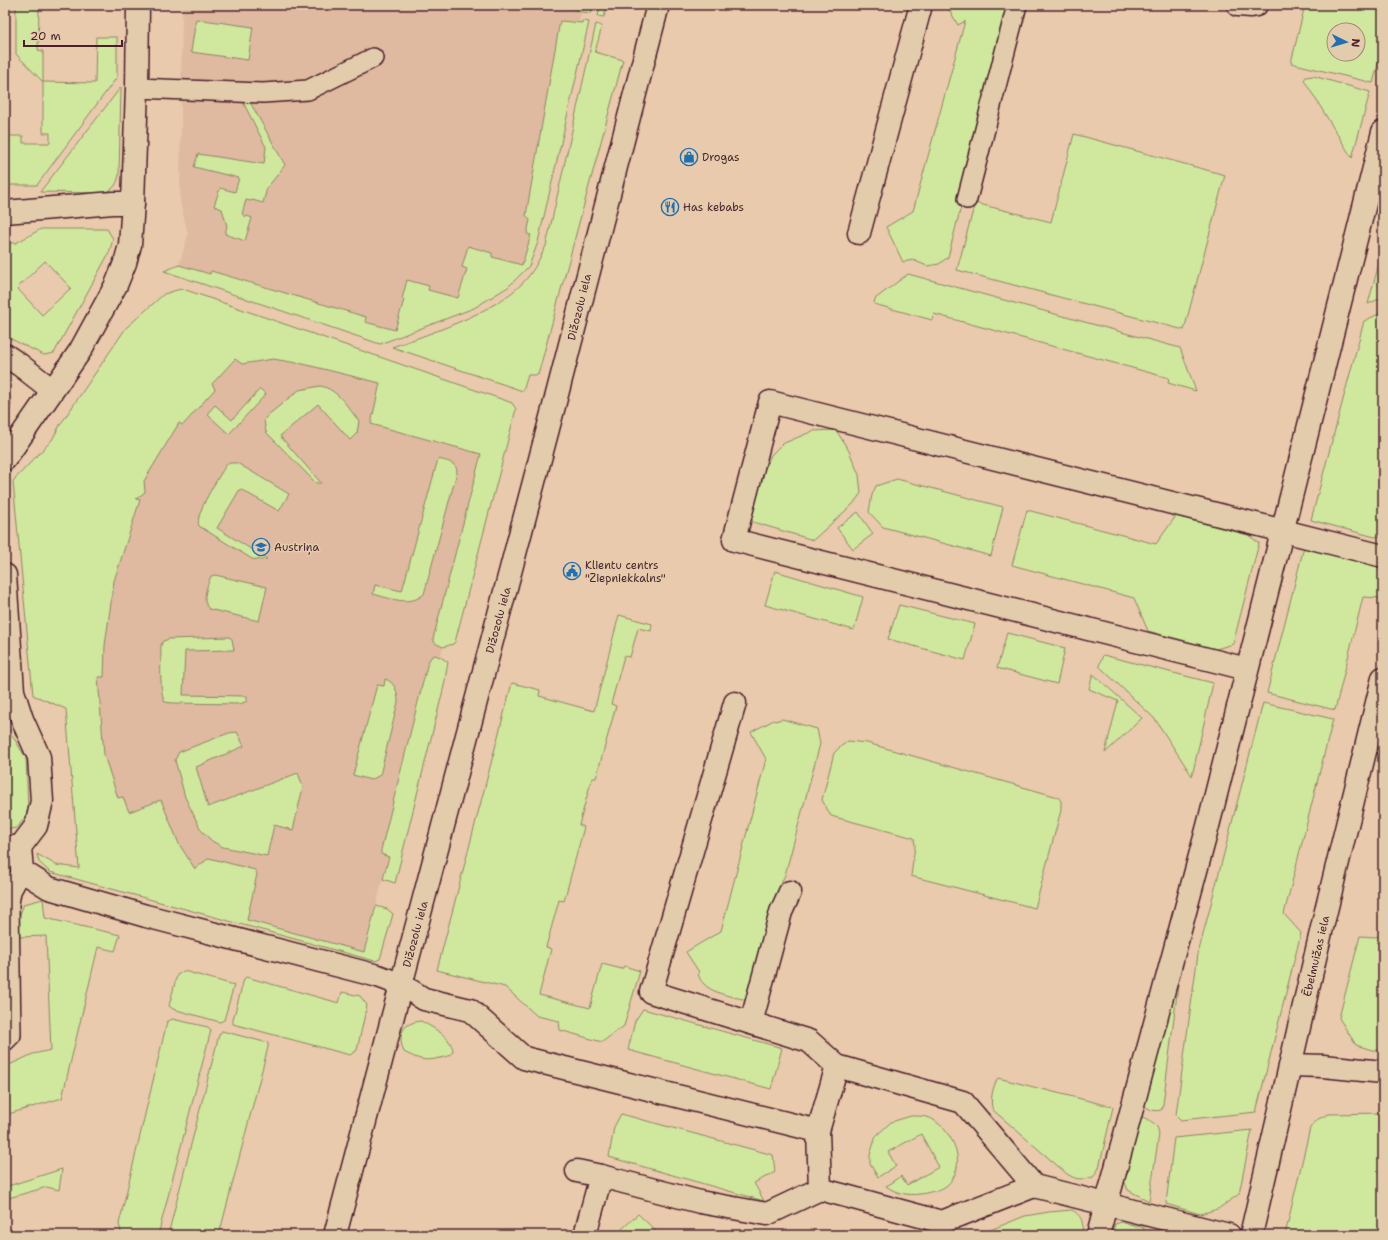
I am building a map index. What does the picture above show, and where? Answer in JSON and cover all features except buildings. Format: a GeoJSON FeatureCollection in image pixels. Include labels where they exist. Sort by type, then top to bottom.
{"type":"FeatureCollection","features":[{"type":"Feature","properties":{"kind":"street"},"geometry":{"type":"LineString","coordinates":[[5,459],[80,351],[116,285],[125,263],[130,245],[133,203],[138,5]]}},
{"type":"Feature","properties":{"kind":"street","name":"Dižozolu iela"},"geometry":{"type":"LineString","coordinates":[[335,1235],[402,985],[658,5]]}},
{"type":"Feature","properties":{"kind":"street"},"geometry":{"type":"LineString","coordinates":[[859,233],[921,5]]}},
{"type":"Feature","properties":{"kind":"street"},"geometry":{"type":"LineString","coordinates":[[1238,5],[1256,5]]}},
{"type":"Feature","properties":{"kind":"street"},"geometry":{"type":"LineString","coordinates":[[1098,1235],[1206,834],[1383,132]]}},
{"type":"Feature","properties":{"kind":"street"},"geometry":{"type":"LineString","coordinates":[[5,212],[113,203],[133,203]]}},
{"type":"Feature","properties":{"kind":"street"},"geometry":{"type":"LineString","coordinates":[[5,355],[52,390]]}},
{"type":"Feature","properties":{"kind":"street"},"geometry":{"type":"LineString","coordinates":[[1247,669],[734,540],[770,402],[1383,556]]}},
{"type":"Feature","properties":{"kind":"street"},"geometry":{"type":"LineString","coordinates":[[5,575],[13,691],[22,719],[39,757],[42,801],[36,826],[12,847],[22,871],[49,888],[146,916],[378,976],[402,985],[424,999],[470,1010],[524,1058],[818,1131]]}},
{"type":"Feature","properties":{"kind":"street","name":"Ēbelmuižas iela"},"geometry":{"type":"LineString","coordinates":[[1251,1235],[1324,919],[1383,678]]}},
{"type":"Feature","properties":{"kind":"street"},"geometry":{"type":"LineString","coordinates":[[735,703],[651,992],[809,1041],[837,1066],[963,1102],[1034,1186]]}},
{"type":"Feature","properties":{"kind":"street"},"geometry":{"type":"LineString","coordinates":[[751,1023],[781,912],[790,892]]}},
{"type":"Feature","properties":{"kind":"street"},"geometry":{"type":"LineString","coordinates":[[1291,1065],[1323,1066],[1383,1072]]}},
{"type":"Feature","properties":{"kind":"street"},"geometry":{"type":"LineString","coordinates":[[820,1189],[818,1131],[837,1066]]}},
{"type":"Feature","properties":{"kind":"street"},"geometry":{"type":"LineString","coordinates":[[576,1171],[601,1176],[700,1202],[767,1214],[820,1189],[942,1222],[1034,1186],[1229,1235]]}},
{"type":"Feature","properties":{"kind":"street"},"geometry":{"type":"LineString","coordinates":[[585,1235],[601,1176]]}},
{"type":"Feature","properties":{"kind":"lane"},"geometry":{"type":"LineString","coordinates":[[967,199],[1017,5]]}},
{"type":"Feature","properties":{"kind":"lane"},"geometry":{"type":"LineString","coordinates":[[137,88],[263,93],[308,90],[374,58]]}},
{"type":"Feature","properties":{"kind":"lane"},"geometry":{"type":"LineString","coordinates":[[5,1041],[11,1035],[9,904],[11,891],[22,871]]}},
{"type":"Feature","properties":{"kind":"shaded area"},"geometry":{"type":"Polygon","coordinates":[[[182,5],[583,5],[527,234],[531,235],[522,265],[491,257],[492,253],[462,267],[467,268],[458,299],[427,290],[429,286],[402,299],[404,300],[395,330],[365,322],[366,317],[211,271],[210,274],[179,265],[188,235],[180,201],[182,5]]]}},
{"type":"Feature","properties":{"kind":"shaded area","name":"Austriņa"},"geometry":{"type":"Polygon","coordinates":[[[172,303],[504,411],[364,952],[80,875],[45,448],[172,303]]]}},
{"type":"Feature","properties":{"kind":"green space"},"geometry":{"type":"Polygon","coordinates":[[[16,5],[39,5],[38,50],[43,51],[43,82],[16,54],[16,5]]]}},
{"type":"Feature","properties":{"kind":"green space"},"geometry":{"type":"Polygon","coordinates":[[[564,5],[593,5],[591,13],[581,12],[564,5]]]}},
{"type":"Feature","properties":{"kind":"green space"},"geometry":{"type":"Polygon","coordinates":[[[601,5],[607,5],[604,17],[598,16],[601,5]]]}},
{"type":"Feature","properties":{"kind":"green space"},"geometry":{"type":"Polygon","coordinates":[[[1013,5],[948,257],[939,264],[927,266],[913,260],[903,262],[886,227],[913,211],[965,21],[958,25],[947,6],[1013,5]]]}},
{"type":"Feature","properties":{"kind":"green space"},"geometry":{"type":"Polygon","coordinates":[[[1305,5],[1383,5],[1383,44],[1373,83],[1291,63],[1305,5]]]}},
{"type":"Feature","properties":{"kind":"green space"},"geometry":{"type":"Polygon","coordinates":[[[196,19],[253,27],[248,60],[191,52],[196,19]]]}},
{"type":"Feature","properties":{"kind":"green space"},"geometry":{"type":"Polygon","coordinates":[[[560,21],[582,23],[582,21],[589,22],[538,242],[529,266],[508,287],[474,308],[380,344],[164,271],[179,265],[210,274],[211,271],[366,317],[365,322],[395,330],[404,300],[402,299],[407,280],[429,286],[428,290],[458,298],[467,269],[462,267],[468,246],[492,253],[492,257],[522,265],[531,235],[527,234],[530,220],[526,215],[560,21]]]}},
{"type":"Feature","properties":{"kind":"green space"},"geometry":{"type":"Polygon","coordinates":[[[596,24],[602,26],[595,52],[623,60],[538,375],[528,375],[523,391],[392,347],[447,327],[487,309],[505,298],[520,286],[533,270],[546,246],[596,24]]]}},
{"type":"Feature","properties":{"kind":"green space"},"geometry":{"type":"Polygon","coordinates":[[[96,37],[117,37],[117,77],[37,185],[5,185],[5,136],[23,136],[23,143],[50,143],[50,133],[43,133],[43,82],[95,83],[96,37]]]}},
{"type":"Feature","properties":{"kind":"green space"},"geometry":{"type":"Polygon","coordinates":[[[1313,76],[1370,92],[1352,158],[1304,80],[1306,77],[1313,76]]]}},
{"type":"Feature","properties":{"kind":"green space"},"geometry":{"type":"Polygon","coordinates":[[[121,87],[119,175],[115,186],[105,193],[40,192],[121,87]]]}},
{"type":"Feature","properties":{"kind":"green space"},"geometry":{"type":"Polygon","coordinates":[[[243,102],[250,102],[285,165],[267,188],[263,203],[246,200],[242,214],[246,217],[252,218],[245,241],[225,234],[227,226],[222,209],[214,206],[220,188],[235,192],[239,178],[194,167],[198,154],[264,164],[266,147],[243,102]]]}},
{"type":"Feature","properties":{"kind":"green space"},"geometry":{"type":"Polygon","coordinates":[[[1074,134],[1225,175],[1184,330],[957,270],[975,203],[1051,222],[1074,134]]]}},
{"type":"Feature","properties":{"kind":"green space"},"geometry":{"type":"Polygon","coordinates":[[[41,229],[107,229],[113,239],[109,253],[54,353],[44,355],[5,336],[5,243],[16,243],[41,229]],[[45,261],[17,288],[42,315],[71,288],[45,261]]]}},
{"type":"Feature","properties":{"kind":"green space"},"geometry":{"type":"Polygon","coordinates":[[[1383,249],[1383,297],[1368,304],[1383,249]]]}},
{"type":"Feature","properties":{"kind":"green space"},"geometry":{"type":"Polygon","coordinates":[[[908,274],[1180,348],[1196,391],[1168,383],[1169,378],[934,314],[932,320],[874,304],[875,299],[908,274]]]}},
{"type":"Feature","properties":{"kind":"green space"},"geometry":{"type":"Polygon","coordinates":[[[183,289],[504,400],[512,403],[516,409],[455,642],[453,644],[443,647],[435,643],[433,639],[481,454],[371,424],[380,383],[303,364],[273,359],[242,364],[235,359],[212,384],[215,389],[183,425],[179,423],[144,481],[145,492],[136,499],[140,500],[114,581],[105,645],[104,677],[98,677],[104,755],[118,798],[123,797],[129,812],[161,800],[179,844],[195,869],[209,858],[255,870],[257,874],[247,920],[364,952],[376,906],[387,909],[393,914],[380,959],[375,961],[50,872],[39,862],[37,854],[56,865],[79,868],[66,709],[33,695],[13,481],[52,440],[60,425],[126,328],[164,294],[183,289]]]}},
{"type":"Feature","properties":{"kind":"green space"},"geometry":{"type":"Polygon","coordinates":[[[1383,312],[1383,535],[1375,537],[1311,520],[1364,321],[1383,312]]]}},
{"type":"Feature","properties":{"kind":"green space"},"geometry":{"type":"Polygon","coordinates":[[[5,383],[11,399],[11,408],[5,424],[5,383]]]}},
{"type":"Feature","properties":{"kind":"green space"},"geometry":{"type":"Polygon","coordinates":[[[320,386],[337,395],[359,421],[357,433],[350,440],[318,404],[280,436],[321,483],[316,483],[266,432],[264,420],[299,390],[320,386]]]}},
{"type":"Feature","properties":{"kind":"green space"},"geometry":{"type":"Polygon","coordinates":[[[260,389],[266,394],[229,434],[207,414],[215,405],[232,420],[260,389]]]}},
{"type":"Feature","properties":{"kind":"green space"},"geometry":{"type":"Polygon","coordinates":[[[836,430],[849,451],[859,475],[861,493],[853,504],[813,540],[753,522],[750,515],[764,471],[771,455],[782,444],[813,431],[836,430]]]}},
{"type":"Feature","properties":{"kind":"green space"},"geometry":{"type":"Polygon","coordinates":[[[438,459],[448,461],[453,464],[457,469],[457,472],[424,594],[418,598],[406,601],[373,594],[375,585],[402,591],[438,459]]]}},
{"type":"Feature","properties":{"kind":"green space"},"geometry":{"type":"Polygon","coordinates":[[[230,463],[237,463],[289,494],[279,511],[240,489],[217,528],[267,559],[252,559],[199,526],[198,520],[200,513],[213,486],[226,465],[230,463]]]}},
{"type":"Feature","properties":{"kind":"green space"},"geometry":{"type":"Polygon","coordinates":[[[897,479],[1003,507],[991,556],[883,527],[869,512],[872,495],[876,486],[897,479]]]}},
{"type":"Feature","properties":{"kind":"green space"},"geometry":{"type":"Polygon","coordinates":[[[1027,510],[1156,544],[1176,516],[1248,535],[1259,543],[1233,644],[1216,649],[1148,631],[1134,598],[1012,565],[1027,510]]]}},
{"type":"Feature","properties":{"kind":"green space"},"geometry":{"type":"Polygon","coordinates":[[[858,512],[873,534],[853,549],[837,528],[858,512]]]}},
{"type":"Feature","properties":{"kind":"green space"},"geometry":{"type":"Polygon","coordinates":[[[1304,547],[1376,565],[1383,574],[1383,594],[1381,598],[1363,597],[1335,710],[1267,693],[1304,547]]]}},
{"type":"Feature","properties":{"kind":"green space"},"geometry":{"type":"Polygon","coordinates":[[[775,571],[863,597],[854,630],[765,605],[775,571]]]}},
{"type":"Feature","properties":{"kind":"green space"},"geometry":{"type":"Polygon","coordinates":[[[215,575],[267,587],[259,621],[209,609],[205,602],[205,598],[211,576],[215,575]]]}},
{"type":"Feature","properties":{"kind":"green space"},"geometry":{"type":"Polygon","coordinates":[[[899,605],[975,624],[965,660],[888,639],[899,605]]]}},
{"type":"Feature","properties":{"kind":"green space"},"geometry":{"type":"Polygon","coordinates":[[[619,615],[652,624],[651,631],[638,628],[630,657],[624,656],[611,704],[616,706],[596,778],[592,778],[579,825],[584,827],[564,901],[559,900],[546,947],[551,949],[539,995],[590,1008],[602,964],[622,969],[624,966],[640,971],[624,1026],[602,1042],[560,1030],[559,1021],[537,1016],[505,987],[437,970],[512,683],[540,690],[539,696],[594,711],[619,615]]]}},
{"type":"Feature","properties":{"kind":"green space"},"geometry":{"type":"Polygon","coordinates":[[[1007,633],[1065,648],[1057,684],[997,668],[1007,633]]]}},
{"type":"Feature","properties":{"kind":"green space"},"geometry":{"type":"Polygon","coordinates":[[[229,637],[232,639],[234,650],[185,651],[183,695],[247,696],[247,701],[240,704],[165,702],[163,698],[161,675],[161,645],[163,641],[169,639],[229,637]]]}},
{"type":"Feature","properties":{"kind":"green space"},"geometry":{"type":"Polygon","coordinates":[[[435,655],[448,662],[444,686],[395,883],[383,879],[389,857],[381,854],[381,850],[428,662],[432,656],[435,655]]]}},
{"type":"Feature","properties":{"kind":"green space"},"geometry":{"type":"Polygon","coordinates":[[[1103,655],[1213,683],[1192,776],[1155,719],[1099,666],[1103,655]]]}},
{"type":"Feature","properties":{"kind":"green space"},"geometry":{"type":"Polygon","coordinates":[[[1093,674],[1142,718],[1105,753],[1118,701],[1089,689],[1093,674]]]}},
{"type":"Feature","properties":{"kind":"green space"},"geometry":{"type":"Polygon","coordinates":[[[385,679],[394,685],[398,702],[380,775],[371,780],[353,775],[377,685],[384,686],[385,679]]]}},
{"type":"Feature","properties":{"kind":"green space"},"geometry":{"type":"Polygon","coordinates":[[[1263,703],[1333,719],[1284,914],[1301,933],[1256,1112],[1181,1120],[1176,1115],[1198,954],[1263,703]]]}},
{"type":"Feature","properties":{"kind":"green space"},"geometry":{"type":"Polygon","coordinates":[[[782,719],[817,729],[820,744],[785,875],[781,883],[747,1000],[726,995],[705,985],[701,980],[698,973],[699,972],[686,952],[721,931],[766,759],[751,732],[774,720],[782,719]]]}},
{"type":"Feature","properties":{"kind":"green space"},"geometry":{"type":"Polygon","coordinates":[[[5,724],[26,758],[28,810],[24,819],[17,828],[5,829],[5,724]]]}},
{"type":"Feature","properties":{"kind":"green space"},"geometry":{"type":"Polygon","coordinates":[[[237,732],[244,746],[196,767],[208,807],[298,773],[303,787],[293,830],[274,825],[267,856],[223,847],[212,841],[201,830],[185,797],[175,760],[179,752],[229,733],[237,732]]]}},
{"type":"Feature","properties":{"kind":"green space"},"geometry":{"type":"Polygon","coordinates":[[[848,741],[867,743],[1058,797],[1061,801],[1061,810],[1035,908],[911,876],[915,846],[914,838],[831,816],[822,800],[834,753],[848,741]]]}},
{"type":"Feature","properties":{"kind":"green space"},"geometry":{"type":"Polygon","coordinates":[[[43,899],[45,918],[120,935],[115,951],[98,947],[62,1098],[5,1115],[5,1067],[33,1054],[51,1050],[46,936],[19,937],[19,917],[24,904],[43,899]]]}},
{"type":"Feature","properties":{"kind":"green space"},"geometry":{"type":"Polygon","coordinates":[[[1383,935],[1383,1050],[1372,1050],[1356,1045],[1339,1018],[1360,936],[1375,937],[1383,935]]]}},
{"type":"Feature","properties":{"kind":"green space"},"geometry":{"type":"Polygon","coordinates":[[[184,971],[234,985],[224,1020],[220,1022],[173,1009],[169,1006],[177,975],[184,971]]]}},
{"type":"Feature","properties":{"kind":"green space"},"geometry":{"type":"Polygon","coordinates":[[[246,977],[339,1003],[342,992],[360,996],[367,1005],[357,1050],[350,1055],[233,1024],[244,979],[246,977]]]}},
{"type":"Feature","properties":{"kind":"green space"},"geometry":{"type":"Polygon","coordinates":[[[1177,984],[1178,986],[1163,1104],[1161,1110],[1159,1111],[1151,1110],[1143,1104],[1177,984]]]}},
{"type":"Feature","properties":{"kind":"green space"},"geometry":{"type":"Polygon","coordinates":[[[643,1009],[782,1048],[771,1089],[628,1050],[635,1021],[643,1009]]]}},
{"type":"Feature","properties":{"kind":"green space"},"geometry":{"type":"Polygon","coordinates":[[[172,1019],[208,1027],[211,1030],[158,1235],[122,1235],[119,1224],[167,1022],[172,1019]]]}},
{"type":"Feature","properties":{"kind":"green space"},"geometry":{"type":"Polygon","coordinates":[[[421,1021],[436,1030],[449,1041],[453,1051],[451,1054],[444,1057],[425,1060],[404,1052],[401,1035],[405,1027],[409,1024],[421,1021]]]}},
{"type":"Feature","properties":{"kind":"green space"},"geometry":{"type":"Polygon","coordinates":[[[222,1031],[268,1043],[268,1047],[219,1235],[168,1235],[219,1035],[222,1031]]]}},
{"type":"Feature","properties":{"kind":"green space"},"geometry":{"type":"Polygon","coordinates":[[[998,1078],[1113,1107],[1099,1168],[1093,1177],[1079,1179],[1067,1174],[993,1110],[991,1103],[992,1094],[998,1078]]]}},
{"type":"Feature","properties":{"kind":"green space"},"geometry":{"type":"Polygon","coordinates":[[[1383,1113],[1383,1235],[1285,1235],[1310,1128],[1318,1119],[1329,1114],[1383,1113]]]}},
{"type":"Feature","properties":{"kind":"green space"},"geometry":{"type":"Polygon","coordinates":[[[621,1114],[773,1155],[775,1172],[754,1183],[764,1201],[609,1157],[614,1127],[621,1114]]]}},
{"type":"Feature","properties":{"kind":"green space"},"geometry":{"type":"Polygon","coordinates":[[[911,1116],[932,1119],[940,1125],[947,1132],[956,1150],[957,1169],[953,1178],[946,1186],[926,1193],[900,1193],[886,1186],[901,1176],[907,1185],[939,1167],[921,1134],[888,1152],[896,1166],[878,1177],[870,1164],[870,1155],[876,1136],[891,1122],[911,1116]]]}},
{"type":"Feature","properties":{"kind":"green space"},"geometry":{"type":"Polygon","coordinates":[[[1141,1116],[1157,1127],[1159,1134],[1149,1201],[1128,1190],[1124,1180],[1141,1116]]]}},
{"type":"Feature","properties":{"kind":"green space"},"geometry":{"type":"Polygon","coordinates":[[[1252,1130],[1239,1194],[1218,1209],[1200,1214],[1166,1204],[1174,1138],[1252,1130]]]}},
{"type":"Feature","properties":{"kind":"green space"},"geometry":{"type":"Polygon","coordinates":[[[62,1169],[59,1190],[47,1187],[5,1199],[5,1187],[62,1169]]]}},
{"type":"Feature","properties":{"kind":"green space"},"geometry":{"type":"Polygon","coordinates":[[[1072,1210],[1082,1221],[1081,1235],[978,1235],[1025,1216],[1072,1210]]]}},
{"type":"Feature","properties":{"kind":"green space"},"geometry":{"type":"Polygon","coordinates":[[[638,1214],[657,1232],[653,1235],[626,1235],[621,1230],[638,1214]]]}},
{"type":"Feature","properties":{"kind":"green space"},"geometry":{"type":"Polygon","coordinates":[[[1122,1222],[1144,1228],[1143,1235],[1112,1235],[1115,1224],[1122,1222]]]}},
{"type":"Feature","properties":{"kind":"place","name":"Drogas"},"geometry":{"type":"Point","coordinates":[689,157]}},
{"type":"Feature","properties":{"kind":"place","name":"Has kebabs"},"geometry":{"type":"Point","coordinates":[670,207]}},
{"type":"Feature","properties":{"kind":"place","name":"Austriņa"},"geometry":{"type":"Point","coordinates":[261,547]}},
{"type":"Feature","properties":{"kind":"place","name":"Klientu centrs \"Ziepniekkalns\""},"geometry":{"type":"Point","coordinates":[572,571]}}]}
